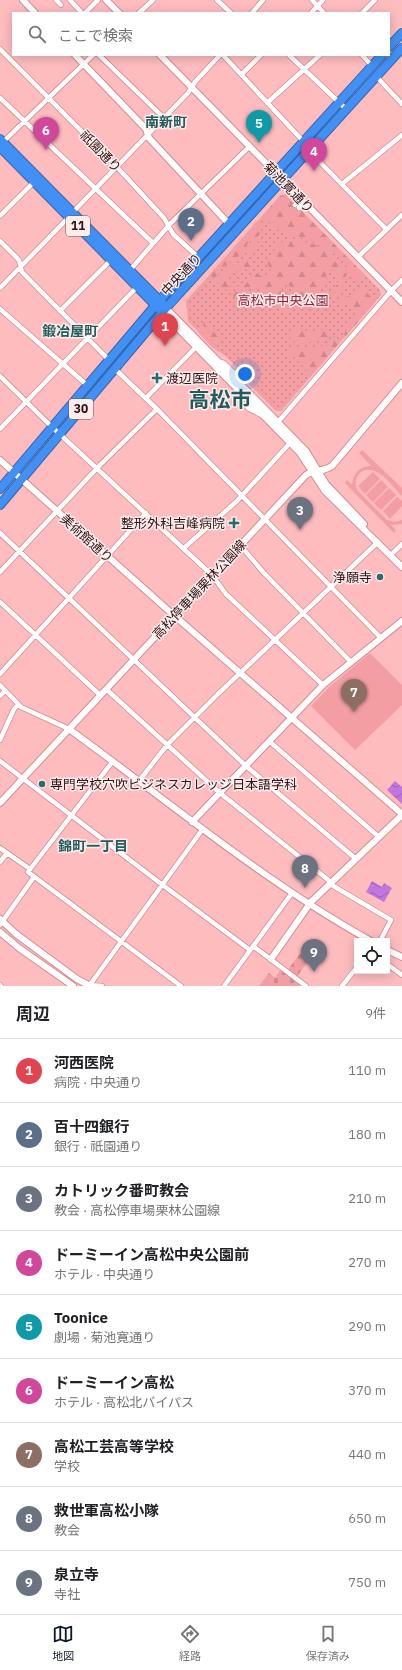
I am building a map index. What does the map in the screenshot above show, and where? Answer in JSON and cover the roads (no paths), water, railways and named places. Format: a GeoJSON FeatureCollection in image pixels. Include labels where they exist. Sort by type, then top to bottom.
{"type":"FeatureCollection","features":[{"type":"Feature","properties":{"kind":"highway"},"geometry":{"type":"LineString","coordinates":[[390,46],[402,33]]}},
{"type":"Feature","properties":{"kind":"highway","name":"中央通り"},"geometry":{"type":"LineString","coordinates":[[0,505],[164,310],[402,48]]}},
{"type":"Feature","properties":{"kind":"highway","name":"中央通り"},"geometry":{"type":"LineString","coordinates":[[0,489],[157,303],[381,56]]}},
{"type":"Feature","properties":{"kind":"highway","name":"11"},"geometry":{"type":"LineString","coordinates":[[1,142],[34,182],[137,287],[157,303]]}},
{"type":"Feature","properties":{"kind":"highway","name":"11"},"geometry":{"type":"LineString","coordinates":[[1,142],[130,270],[164,310]]}},
{"type":"Feature","properties":{"kind":"street"},"geometry":{"type":"LineString","coordinates":[[56,0],[61,5]]}},
{"type":"Feature","properties":{"kind":"street"},"geometry":{"type":"LineString","coordinates":[[70,0],[82,12]]}},
{"type":"Feature","properties":{"kind":"street"},"geometry":{"type":"LineString","coordinates":[[84,12],[98,0]]}},
{"type":"Feature","properties":{"kind":"street"},"geometry":{"type":"LineString","coordinates":[[106,0],[118,12]]}},
{"type":"Feature","properties":{"kind":"street"},"geometry":{"type":"LineString","coordinates":[[140,12],[153,0]]}},
{"type":"Feature","properties":{"kind":"street"},"geometry":{"type":"LineString","coordinates":[[217,0],[230,12]]}},
{"type":"Feature","properties":{"kind":"street"},"geometry":{"type":"LineString","coordinates":[[253,12],[263,0]]}},
{"type":"Feature","properties":{"kind":"street"},"geometry":{"type":"LineString","coordinates":[[312,0],[323,12]]}},
{"type":"Feature","properties":{"kind":"street"},"geometry":{"type":"LineString","coordinates":[[312,12],[323,0]]}},
{"type":"Feature","properties":{"kind":"street"},"geometry":{"type":"LineString","coordinates":[[363,12],[375,0]]}},
{"type":"Feature","properties":{"kind":"street"},"geometry":{"type":"LineString","coordinates":[[24,1],[34,12]]}},
{"type":"Feature","properties":{"kind":"street","name":"祇園通り"},"geometry":{"type":"LineString","coordinates":[[0,49],[117,167],[164,218],[173,234],[198,257]]}},
{"type":"Feature","properties":{"kind":"street"},"geometry":{"type":"LineString","coordinates":[[76,56],[146,130],[228,223]]}},
{"type":"Feature","properties":{"kind":"street"},"geometry":{"type":"LineString","coordinates":[[1,142],[92,56]]}},
{"type":"Feature","properties":{"kind":"street"},"geometry":{"type":"LineString","coordinates":[[99,56],[164,118]]}},
{"type":"Feature","properties":{"kind":"street","name":"菊池寛通り"},"geometry":{"type":"LineString","coordinates":[[161,56],[193,84],[282,180],[402,302]]}},
{"type":"Feature","properties":{"kind":"street"},"geometry":{"type":"LineString","coordinates":[[76,209],[188,93],[193,84],[219,56]]}},
{"type":"Feature","properties":{"kind":"street"},"geometry":{"type":"LineString","coordinates":[[224,56],[304,141]]}},
{"type":"Feature","properties":{"kind":"street"},"geometry":{"type":"LineString","coordinates":[[242,74],[260,56]]}},
{"type":"Feature","properties":{"kind":"street"},"geometry":{"type":"LineString","coordinates":[[290,56],[346,109]]}},
{"type":"Feature","properties":{"kind":"street"},"geometry":{"type":"LineString","coordinates":[[268,102],[319,56]]}},
{"type":"Feature","properties":{"kind":"street"},"geometry":{"type":"LineString","coordinates":[[363,56],[372,66]]}},
{"type":"Feature","properties":{"kind":"street"},"geometry":{"type":"LineString","coordinates":[[376,76],[402,104]]}},
{"type":"Feature","properties":{"kind":"street"},"geometry":{"type":"LineString","coordinates":[[0,98],[153,243]]}},
{"type":"Feature","properties":{"kind":"street"},"geometry":{"type":"LineString","coordinates":[[342,184],[402,135]]}},
{"type":"Feature","properties":{"kind":"street"},"geometry":{"type":"LineString","coordinates":[[130,270],[168,227],[250,146]]}},
{"type":"Feature","properties":{"kind":"street"},"geometry":{"type":"LineString","coordinates":[[309,151],[386,229]]}},
{"type":"Feature","properties":{"kind":"street"},"geometry":{"type":"LineString","coordinates":[[0,216],[34,182]]}},
{"type":"Feature","properties":{"kind":"street"},"geometry":{"type":"LineString","coordinates":[[297,207],[303,201]]}},
{"type":"Feature","properties":{"kind":"street"},"geometry":{"type":"LineString","coordinates":[[358,257],[402,215]]}},
{"type":"Feature","properties":{"kind":"street"},"geometry":{"type":"LineString","coordinates":[[0,288],[66,220]]}},
{"type":"Feature","properties":{"kind":"street"},"geometry":{"type":"LineString","coordinates":[[0,242],[19,260],[22,272],[109,360]]}},
{"type":"Feature","properties":{"kind":"street"},"geometry":{"type":"LineString","coordinates":[[60,311],[111,260]]}},
{"type":"Feature","properties":{"kind":"street"},"geometry":{"type":"LineString","coordinates":[[278,422],[333,355],[402,280]]}},
{"type":"Feature","properties":{"kind":"street"},"geometry":{"type":"LineString","coordinates":[[0,429],[137,287]]}},
{"type":"Feature","properties":{"kind":"street"},"geometry":{"type":"LineString","coordinates":[[0,309],[87,385]]}},
{"type":"Feature","properties":{"kind":"street"},"geometry":{"type":"LineString","coordinates":[[164,310],[300,453],[334,493],[402,562]]}},
{"type":"Feature","properties":{"kind":"street"},"geometry":{"type":"LineString","coordinates":[[164,310],[220,362],[306,451],[325,491],[402,567]]}},
{"type":"Feature","properties":{"kind":"street"},"geometry":{"type":"LineString","coordinates":[[146,398],[197,346]]}},
{"type":"Feature","properties":{"kind":"street"},"geometry":{"type":"LineString","coordinates":[[220,362],[224,363],[236,374],[239,370]]}},
{"type":"Feature","properties":{"kind":"street"},"geometry":{"type":"LineString","coordinates":[[115,369],[157,409],[381,638]]}},
{"type":"Feature","properties":{"kind":"street"},"geometry":{"type":"LineString","coordinates":[[0,376],[52,427],[184,548],[212,575],[226,594],[323,685]]}},
{"type":"Feature","properties":{"kind":"street","name":"高松停車場栗林公園線"},"geometry":{"type":"LineString","coordinates":[[0,803],[306,475],[315,471],[329,468],[334,463],[402,383]]}},
{"type":"Feature","properties":{"kind":"street"},"geometry":{"type":"LineString","coordinates":[[248,408],[265,416]]}},
{"type":"Feature","properties":{"kind":"street"},"geometry":{"type":"LineString","coordinates":[[0,572],[98,468],[157,409]]}},
{"type":"Feature","properties":{"kind":"street"},"geometry":{"type":"LineString","coordinates":[[184,548],[241,496],[290,443]]}},
{"type":"Feature","properties":{"kind":"street","name":"美術館通り"},"geometry":{"type":"LineString","coordinates":[[0,460],[107,556],[402,814]]}},
{"type":"Feature","properties":{"kind":"street"},"geometry":{"type":"LineString","coordinates":[[0,674],[146,513]]}},
{"type":"Feature","properties":{"kind":"street"},"geometry":{"type":"LineString","coordinates":[[0,533],[246,766],[356,859]]}},
{"type":"Feature","properties":{"kind":"street"},"geometry":{"type":"LineString","coordinates":[[138,781],[167,745],[239,672],[378,542]]}},
{"type":"Feature","properties":{"kind":"street"},"geometry":{"type":"LineString","coordinates":[[393,553],[402,544]]}},
{"type":"Feature","properties":{"kind":"street"},"geometry":{"type":"LineString","coordinates":[[240,545],[264,574],[351,662]]}},
{"type":"Feature","properties":{"kind":"street"},"geometry":{"type":"LineString","coordinates":[[0,602],[100,695]]}},
{"type":"Feature","properties":{"kind":"street"},"geometry":{"type":"LineString","coordinates":[[192,822],[323,685],[402,621]]}},
{"type":"Feature","properties":{"kind":"street"},"geometry":{"type":"LineString","coordinates":[[0,686],[17,703],[69,728],[202,830],[310,905],[365,938]]}},
{"type":"Feature","properties":{"kind":"street"},"geometry":{"type":"LineString","coordinates":[[106,689],[220,793],[331,883],[391,920],[382,938]]}},
{"type":"Feature","properties":{"kind":"street"},"geometry":{"type":"LineString","coordinates":[[0,696],[5,691]]}},
{"type":"Feature","properties":{"kind":"street"},"geometry":{"type":"LineString","coordinates":[[0,740],[17,703]]}},
{"type":"Feature","properties":{"kind":"street"},"geometry":{"type":"LineString","coordinates":[[269,741],[379,837]]}},
{"type":"Feature","properties":{"kind":"street"},"geometry":{"type":"LineString","coordinates":[[0,761],[162,885],[252,948],[271,959],[306,986]]}},
{"type":"Feature","properties":{"kind":"street"},"geometry":{"type":"LineString","coordinates":[[113,761],[28,872],[181,986]]}},
{"type":"Feature","properties":{"kind":"street"},"geometry":{"type":"LineString","coordinates":[[271,959],[310,905],[402,814]]}},
{"type":"Feature","properties":{"kind":"street"},"geometry":{"type":"LineString","coordinates":[[89,986],[202,830]]}},
{"type":"Feature","properties":{"kind":"street"},"geometry":{"type":"LineString","coordinates":[[0,848],[30,869]]}},
{"type":"Feature","properties":{"kind":"street"},"geometry":{"type":"LineString","coordinates":[[0,862],[7,853]]}},
{"type":"Feature","properties":{"kind":"street"},"geometry":{"type":"LineString","coordinates":[[34,877],[1,921],[16,934],[77,979],[89,986],[102,986]]}},
{"type":"Feature","properties":{"kind":"street"},"geometry":{"type":"LineString","coordinates":[[224,986],[292,893]]}},
{"type":"Feature","properties":{"kind":"street"},"geometry":{"type":"LineString","coordinates":[[0,932],[19,948],[73,986]]}},
{"type":"Feature","properties":{"kind":"street"},"geometry":{"type":"LineString","coordinates":[[390,951],[402,957]]}},
{"type":"Feature","properties":{"kind":"street"},"geometry":{"type":"LineString","coordinates":[[390,966],[402,975]]}},
{"type":"Feature","properties":{"kind":"street"},"geometry":{"type":"LineString","coordinates":[[342,986],[354,971]]}},
{"type":"Feature","properties":{"kind":"water"},"geometry":{"type":"Polygon","coordinates":[[[395,781],[402,787],[402,804],[387,790],[395,781]]]}},
{"type":"Feature","properties":{"kind":"water"},"geometry":{"type":"Polygon","coordinates":[[[372,881],[382,887],[384,883],[392,888],[384,902],[366,892],[372,881]]]}},
{"type":"Feature","properties":{"kind":"place","name":"Toonice"},"geometry":{"type":"Point","coordinates":[259,143]}},
{"type":"Feature","properties":{"kind":"place","name":"ドーミーイン高松"},"geometry":{"type":"Point","coordinates":[46,150]}},
{"type":"Feature","properties":{"kind":"place","name":"ドーミーイン高松中央公園前"},"geometry":{"type":"Point","coordinates":[314,171]}},
{"type":"Feature","properties":{"kind":"place","name":"百十四銀行"},"geometry":{"type":"Point","coordinates":[191,241]}},
{"type":"Feature","properties":{"kind":"place","name":"河西医院"},"geometry":{"type":"Point","coordinates":[165,346]}},
{"type":"Feature","properties":{"kind":"place","name":"渡辺医院"},"geometry":{"type":"Point","coordinates":[157,378]}},
{"type":"Feature","properties":{"kind":"place","name":"整形外科吉峰病院"},"geometry":{"type":"Point","coordinates":[234,523]}},
{"type":"Feature","properties":{"kind":"place","name":"カトリック番町教会"},"geometry":{"type":"Point","coordinates":[300,530]}},
{"type":"Feature","properties":{"kind":"place","name":"浄願寺"},"geometry":{"type":"Point","coordinates":[380,577]}},
{"type":"Feature","properties":{"kind":"place","name":"高松工芸高等学校"},"geometry":{"type":"Point","coordinates":[354,712]}},
{"type":"Feature","properties":{"kind":"place","name":"専門学校穴吹ビジネスカレッジ日本語学科"},"geometry":{"type":"Point","coordinates":[42,784]}},
{"type":"Feature","properties":{"kind":"place","name":"救世軍高松小隊"},"geometry":{"type":"Point","coordinates":[305,888]}},
{"type":"Feature","properties":{"kind":"place","name":"泉立寺"},"geometry":{"type":"Point","coordinates":[314,972]}},
{"type":"Feature","properties":{"kind":"district","name":"南新町"},"geometry":{"type":"Point","coordinates":[166,122]}},
{"type":"Feature","properties":{"kind":"district","name":"鍛冶屋町"},"geometry":{"type":"Point","coordinates":[70,331]}},
{"type":"Feature","properties":{"kind":"district","name":"高松市"},"geometry":{"type":"Point","coordinates":[220,400]}},
{"type":"Feature","properties":{"kind":"district","name":"錦町一丁目"},"geometry":{"type":"Point","coordinates":[93,846]}},
{"type":"Feature","properties":{"kind":"park label","name":"高松市中央公園"},"geometry":{"type":"Point","coordinates":[283,300]}}]}
